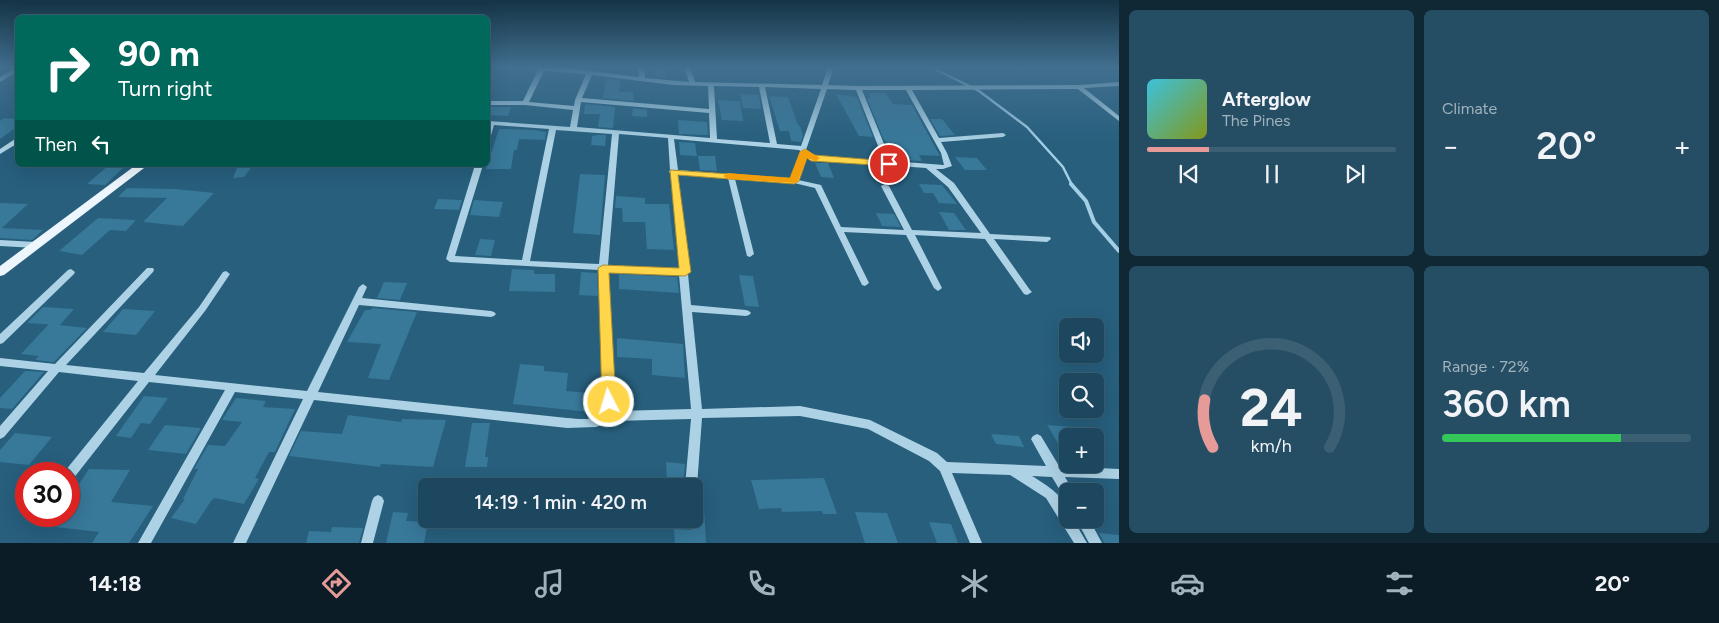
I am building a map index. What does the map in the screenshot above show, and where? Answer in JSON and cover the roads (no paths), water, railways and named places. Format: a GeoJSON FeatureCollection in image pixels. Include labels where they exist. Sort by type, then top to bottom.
{"type":"FeatureCollection","features":[{"type":"Feature","properties":{"kind":"main road"},"geometry":{"type":"LineString","coordinates":[[0,272],[140,167]]}},
{"type":"Feature","properties":{"kind":"street"},"geometry":{"type":"LineString","coordinates":[[525,103],[530,92]]}},
{"type":"Feature","properties":{"kind":"street"},"geometry":{"type":"LineString","coordinates":[[573,128],[578,100],[582,92]]}},
{"type":"Feature","properties":{"kind":"street"},"geometry":{"type":"LineString","coordinates":[[711,92],[714,141]]}},
{"type":"Feature","properties":{"kind":"street"},"geometry":{"type":"LineString","coordinates":[[763,92],[774,146]]}},
{"type":"Feature","properties":{"kind":"street"},"geometry":{"type":"LineString","coordinates":[[794,181],[823,92]]}},
{"type":"Feature","properties":{"kind":"street"},"geometry":{"type":"LineString","coordinates":[[860,92],[889,164]]}},
{"type":"Feature","properties":{"kind":"street"},"geometry":{"type":"LineString","coordinates":[[490,123],[573,128],[774,146],[803,150],[811,158],[948,166],[937,140],[910,92]]}},
{"type":"Feature","properties":{"kind":"street"},"geometry":{"type":"LineString","coordinates":[[1086,92],[1119,119]]}},
{"type":"Feature","properties":{"kind":"street"},"geometry":{"type":"LineString","coordinates":[[578,100],[712,111]]}},
{"type":"Feature","properties":{"kind":"street"},"geometry":{"type":"LineString","coordinates":[[490,103],[525,103],[576,108]]}},
{"type":"Feature","properties":{"kind":"street"},"geometry":{"type":"LineString","coordinates":[[525,264],[553,127]]}},
{"type":"Feature","properties":{"kind":"street"},"geometry":{"type":"LineString","coordinates":[[611,416],[607,387],[603,268],[616,132]]}},
{"type":"Feature","properties":{"kind":"street"},"geometry":{"type":"LineString","coordinates":[[937,140],[1003,135]]}},
{"type":"Feature","properties":{"kind":"street"},"geometry":{"type":"LineString","coordinates":[[671,138],[697,414],[692,478]]}},
{"type":"Feature","properties":{"kind":"street"},"geometry":{"type":"LineString","coordinates":[[0,152],[15,141]]}},
{"type":"Feature","properties":{"kind":"street"},"geometry":{"type":"LineString","coordinates":[[928,166],[951,185],[1027,292]]}},
{"type":"Feature","properties":{"kind":"street"},"geometry":{"type":"LineString","coordinates":[[477,167],[450,259],[685,272]]}},
{"type":"Feature","properties":{"kind":"street"},"geometry":{"type":"LineString","coordinates":[[673,172],[794,181],[818,187],[865,283]]}},
{"type":"Feature","properties":{"kind":"street"},"geometry":{"type":"LineString","coordinates":[[731,176],[750,254]]}},
{"type":"Feature","properties":{"kind":"street"},"geometry":{"type":"LineString","coordinates":[[885,186],[938,288]]}},
{"type":"Feature","properties":{"kind":"street"},"geometry":{"type":"LineString","coordinates":[[838,229],[1047,239]]}},
{"type":"Feature","properties":{"kind":"street"},"geometry":{"type":"LineString","coordinates":[[0,244],[36,245]]}},
{"type":"Feature","properties":{"kind":"street"},"geometry":{"type":"LineString","coordinates":[[0,434],[58,368],[150,270]]}},
{"type":"Feature","properties":{"kind":"street"},"geometry":{"type":"LineString","coordinates":[[0,340],[71,272]]}},
{"type":"Feature","properties":{"kind":"street"},"geometry":{"type":"LineString","coordinates":[[79,462],[226,274]]}},
{"type":"Feature","properties":{"kind":"street"},"geometry":{"type":"LineString","coordinates":[[240,543],[363,287]]}},
{"type":"Feature","properties":{"kind":"street"},"geometry":{"type":"LineString","coordinates":[[356,301],[491,314]]}},
{"type":"Feature","properties":{"kind":"street"},"geometry":{"type":"LineString","coordinates":[[688,308],[746,313]]}},
{"type":"Feature","properties":{"kind":"street"},"geometry":{"type":"LineString","coordinates":[[0,362],[567,423],[601,422],[611,416],[800,412],[870,426],[933,457],[944,467],[976,543]]}},
{"type":"Feature","properties":{"kind":"street"},"geometry":{"type":"LineString","coordinates":[[144,543],[232,387]]}},
{"type":"Feature","properties":{"kind":"street"},"geometry":{"type":"LineString","coordinates":[[1037,439],[1062,483]]}},
{"type":"Feature","properties":{"kind":"street"},"geometry":{"type":"LineString","coordinates":[[944,467],[1119,474]]}},
{"type":"Feature","properties":{"kind":"street"},"geometry":{"type":"LineString","coordinates":[[1012,470],[1050,494],[1081,543]]}},
{"type":"Feature","properties":{"kind":"street"},"geometry":{"type":"LineString","coordinates":[[368,543],[378,501]]}},
{"type":"Feature","properties":{"kind":"street"},"geometry":{"type":"LineString","coordinates":[[1087,528],[1096,543]]}},
{"type":"Feature","properties":{"kind":"waterway"},"geometry":{"type":"LineString","coordinates":[[981,92],[1027,127],[1063,167],[1072,185]]}},
{"type":"Feature","properties":{"kind":"waterway"},"geometry":{"type":"LineString","coordinates":[[1071,184],[1086,201],[1094,222],[1119,251]]}}]}
